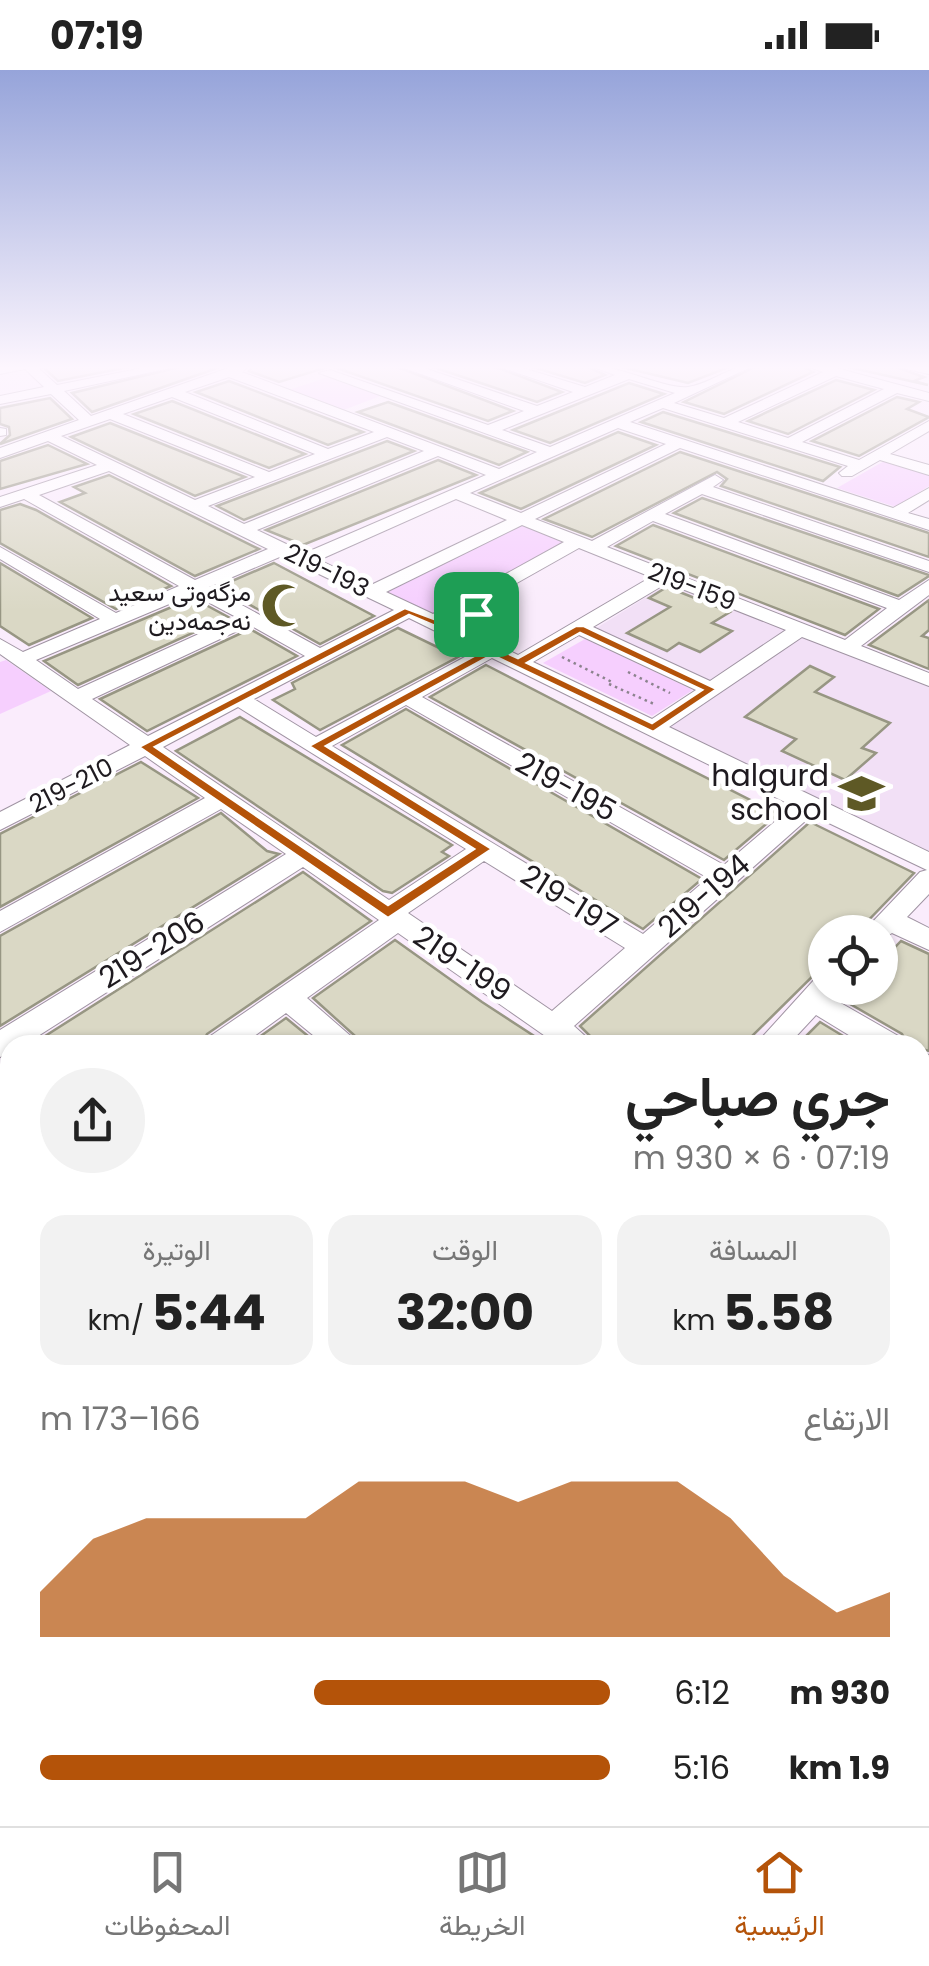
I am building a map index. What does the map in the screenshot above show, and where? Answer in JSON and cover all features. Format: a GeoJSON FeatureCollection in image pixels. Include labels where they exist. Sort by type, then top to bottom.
{"type":"FeatureCollection","features":[{"type":"Feature","properties":{"kind":"street","name":"219-193"},"geometry":{"type":"LineString","coordinates":[[71,447],[929,862]]}},
{"type":"Feature","properties":{"kind":"street"},"geometry":{"type":"LineString","coordinates":[[194,447],[268,477]]}},
{"type":"Feature","properties":{"kind":"street"},"geometry":{"type":"LineString","coordinates":[[309,447],[327,454]]}},
{"type":"Feature","properties":{"kind":"street"},"geometry":{"type":"LineString","coordinates":[[194,506],[346,447]]}},
{"type":"Feature","properties":{"kind":"street"},"geometry":{"type":"LineString","coordinates":[[425,447],[498,474]]}},
{"type":"Feature","properties":{"kind":"street"},"geometry":{"type":"LineString","coordinates":[[536,447],[550,452]]}},
{"type":"Feature","properties":{"kind":"street"},"geometry":{"type":"LineString","coordinates":[[304,560],[562,447]]}},
{"type":"Feature","properties":{"kind":"street"},"geometry":{"type":"LineString","coordinates":[[370,592],[673,447]]}},
{"type":"Feature","properties":{"kind":"street"},"geometry":{"type":"LineString","coordinates":[[688,447],[929,524]]}},
{"type":"Feature","properties":{"kind":"street"},"geometry":{"type":"LineString","coordinates":[[802,447],[860,465]]}},
{"type":"Feature","properties":{"kind":"street"},"geometry":{"type":"LineString","coordinates":[[820,489],[890,447]]}},
{"type":"Feature","properties":{"kind":"street"},"geometry":{"type":"LineString","coordinates":[[243,530],[438,452]]}},
{"type":"Feature","properties":{"kind":"street"},"geometry":{"type":"LineString","coordinates":[[878,454],[929,470]]}},
{"type":"Feature","properties":{"kind":"street"},"geometry":{"type":"LineString","coordinates":[[438,624],[581,547],[652,515],[742,464]]}},
{"type":"Feature","properties":{"kind":"street"},"geometry":{"type":"LineString","coordinates":[[0,502],[110,466]]}},
{"type":"Feature","properties":{"kind":"street"},"geometry":{"type":"LineString","coordinates":[[700,488],[929,567]]}},
{"type":"Feature","properties":{"kind":"street"},"geometry":{"type":"LineString","coordinates":[[895,514],[929,493]]}},
{"type":"Feature","properties":{"kind":"street"},"geometry":{"type":"LineString","coordinates":[[26,494],[320,656]]}},
{"type":"Feature","properties":{"kind":"street","name":"219-159"},"geometry":{"type":"LineString","coordinates":[[455,494],[581,547],[666,576],[929,680]]}},
{"type":"Feature","properties":{"kind":"street"},"geometry":{"type":"LineString","coordinates":[[652,515],[901,608]]}},
{"type":"Feature","properties":{"kind":"street"},"geometry":{"type":"LineString","coordinates":[[8,654],[115,620],[283,549]]}},
{"type":"Feature","properties":{"kind":"street"},"geometry":{"type":"LineString","coordinates":[[351,582],[421,549]]}},
{"type":"Feature","properties":{"kind":"street"},"geometry":{"type":"LineString","coordinates":[[0,552],[115,620]]}},
{"type":"Feature","properties":{"kind":"street"},"geometry":{"type":"LineString","coordinates":[[518,663],[666,576]]}},
{"type":"Feature","properties":{"kind":"street"},"geometry":{"type":"LineString","coordinates":[[848,647],[929,586]]}},
{"type":"Feature","properties":{"kind":"street","name":"219-210"},"geometry":{"type":"LineString","coordinates":[[0,822],[409,610]]}},
{"type":"Feature","properties":{"kind":"street"},"geometry":{"type":"LineString","coordinates":[[316,746],[486,648],[505,627],[476,614],[438,624]]}},
{"type":"Feature","properties":{"kind":"street"},"geometry":{"type":"LineString","coordinates":[[76,698],[250,618]]}},
{"type":"Feature","properties":{"kind":"street"},"geometry":{"type":"LineString","coordinates":[[580,628],[711,689]]}},
{"type":"Feature","properties":{"kind":"street"},"geometry":{"type":"LineString","coordinates":[[653,728],[801,629]]}},
{"type":"Feature","properties":{"kind":"street","name":"219-199"},"geometry":{"type":"LineString","coordinates":[[8,654],[565,1035]]}},
{"type":"Feature","properties":{"kind":"street","name":"219-195"},"geometry":{"type":"LineString","coordinates":[[407,697],[726,877]]}},
{"type":"Feature","properties":{"kind":"street","name":"219-197"},"geometry":{"type":"LineString","coordinates":[[239,699],[644,947]]}},
{"type":"Feature","properties":{"kind":"street"},"geometry":{"type":"LineString","coordinates":[[0,922],[221,798]]}},
{"type":"Feature","properties":{"kind":"street","name":"219-194"},"geometry":{"type":"LineString","coordinates":[[553,1027],[810,804]]}},
{"type":"Feature","properties":{"kind":"street"},"geometry":{"type":"LineString","coordinates":[[234,1035],[484,849]]}},
{"type":"Feature","properties":{"kind":"street","name":"219-206"},"geometry":{"type":"LineString","coordinates":[[16,1035],[304,855]]}},
{"type":"Feature","properties":{"kind":"street"},"geometry":{"type":"LineString","coordinates":[[894,915],[929,878]]}},
{"type":"Feature","properties":{"kind":"street"},"geometry":{"type":"LineString","coordinates":[[898,931],[929,940]]}},
{"type":"Feature","properties":{"kind":"street"},"geometry":{"type":"LineString","coordinates":[[286,997],[334,1035]]}},
{"type":"Feature","properties":{"kind":"street"},"geometry":{"type":"LineString","coordinates":[[779,1035],[808,1005]]}},
{"type":"Feature","properties":{"kind":"street"},"geometry":{"type":"LineString","coordinates":[[835,1005],[876,1035]]}},
{"type":"Feature","properties":{"kind":"path"},"geometry":{"type":"LineString","coordinates":[[544,648],[612,682],[588,697]]}},
{"type":"Feature","properties":{"kind":"path"},"geometry":{"type":"LineString","coordinates":[[609,684],[654,705],[672,692],[628,672],[647,660]]}},
{"type":"Feature","properties":{"kind":"shaded area"},"geometry":{"type":"Polygon","coordinates":[[[886,460],[929,472],[929,486],[896,507],[837,488],[886,460]]]}},
{"type":"Feature","properties":{"kind":"shaded area"},"geometry":{"type":"Polygon","coordinates":[[[522,523],[571,541],[433,622],[373,593],[522,523]]]}},
{"type":"Feature","properties":{"kind":"shaded area"},"geometry":{"type":"Polygon","coordinates":[[[672,581],[790,628],[710,682],[595,629],[672,581]]]}},
{"type":"Feature","properties":{"kind":"shaded area","name":"halgurd school"},"geometry":{"type":"Polygon","coordinates":[[[803,632],[929,683],[929,856],[662,731],[803,632]]]}},
{"type":"Feature","properties":{"kind":"shaded area"},"geometry":{"type":"Polygon","coordinates":[[[585,639],[693,690],[652,716],[543,663],[585,639]]]}},
{"type":"Feature","properties":{"kind":"shaded area"},"geometry":{"type":"Polygon","coordinates":[[[6,660],[51,691],[0,714],[0,662],[6,660]]]}},
{"type":"Feature","properties":{"kind":"building"},"geometry":{"type":"Polygon","coordinates":[[[52,447],[87,464],[0,489],[0,461],[52,447]]]}},
{"type":"Feature","properties":{"kind":"building"},"geometry":{"type":"Polygon","coordinates":[[[92,447],[170,447],[245,477],[195,496],[92,447]]]}},
{"type":"Feature","properties":{"kind":"building"},"geometry":{"type":"Polygon","coordinates":[[[216,447],[287,447],[305,454],[269,468],[216,447]]]}},
{"type":"Feature","properties":{"kind":"building"},"geometry":{"type":"Polygon","coordinates":[[[371,447],[414,451],[244,520],[217,506],[371,447]]]}},
{"type":"Feature","properties":{"kind":"building"},"geometry":{"type":"Polygon","coordinates":[[[451,447],[513,447],[527,452],[499,465],[451,447]]]}},
{"type":"Feature","properties":{"kind":"building"},"geometry":{"type":"Polygon","coordinates":[[[584,447],[652,447],[521,509],[480,493],[584,447]]]}},
{"type":"Feature","properties":{"kind":"building"},"geometry":{"type":"Polygon","coordinates":[[[718,447],[775,447],[840,467],[823,481],[718,447]]]}},
{"type":"Feature","properties":{"kind":"building"},"geometry":{"type":"Polygon","coordinates":[[[831,447],[875,447],[859,456],[831,447]]]}},
{"type":"Feature","properties":{"kind":"building"},"geometry":{"type":"Polygon","coordinates":[[[680,452],[929,533],[929,557],[721,486],[727,479],[717,472],[592,537],[544,519],[680,452]]]}},
{"type":"Feature","properties":{"kind":"building"},"geometry":{"type":"Polygon","coordinates":[[[438,460],[476,475],[303,545],[266,530],[438,460]]]}},
{"type":"Feature","properties":{"kind":"building"},"geometry":{"type":"Polygon","coordinates":[[[109,475],[259,549],[195,576],[60,502],[85,493],[74,487],[109,475]]]}},
{"type":"Feature","properties":{"kind":"building"},"geometry":{"type":"Polygon","coordinates":[[[702,498],[929,576],[898,596],[674,513],[702,498]]]}},
{"type":"Feature","properties":{"kind":"building"},"geometry":{"type":"Polygon","coordinates":[[[20,504],[171,586],[116,609],[0,543],[0,510],[20,504]]]}},
{"type":"Feature","properties":{"kind":"building"},"geometry":{"type":"Polygon","coordinates":[[[653,525],[879,609],[845,635],[616,546],[653,525]]]}},
{"type":"Feature","properties":{"kind":"building"},"geometry":{"type":"Polygon","coordinates":[[[0,563],[92,618],[29,645],[0,626],[0,563]]]}},
{"type":"Feature","properties":{"kind":"building"},"geometry":{"type":"Polygon","coordinates":[[[274,563],[374,616],[320,644],[218,587],[274,563]]]}},
{"type":"Feature","properties":{"kind":"building"},"geometry":{"type":"Polygon","coordinates":[[[667,587],[730,612],[712,623],[732,631],[700,652],[679,643],[667,651],[627,633],[670,607],[649,598],[667,587]]]}},
{"type":"Feature","properties":{"kind":"building"},"geometry":{"type":"Polygon","coordinates":[[[193,598],[228,617],[78,685],[44,661],[193,598]]]}},
{"type":"Feature","properties":{"kind":"building"},"geometry":{"type":"Polygon","coordinates":[[[929,600],[929,630],[922,636],[929,638],[929,669],[869,645],[929,600]]]}},
{"type":"Feature","properties":{"kind":"building"},"geometry":{"type":"Polygon","coordinates":[[[398,628],[458,657],[320,730],[273,700],[295,689],[292,683],[398,628]]]}},
{"type":"Feature","properties":{"kind":"building"},"geometry":{"type":"Polygon","coordinates":[[[250,629],[297,656],[147,731],[100,699],[250,629]]]}},
{"type":"Feature","properties":{"kind":"building"},"geometry":{"type":"Polygon","coordinates":[[[486,665],[778,814],[724,860],[430,697],[486,665]]]}},
{"type":"Feature","properties":{"kind":"building"},"geometry":{"type":"Polygon","coordinates":[[[810,666],[834,677],[815,692],[890,723],[862,748],[876,753],[845,780],[782,751],[796,739],[745,717],[810,666]]]}},
{"type":"Feature","properties":{"kind":"building"},"geometry":{"type":"Polygon","coordinates":[[[406,709],[702,879],[643,929],[342,745],[406,709]]]}},
{"type":"Feature","properties":{"kind":"building"},"geometry":{"type":"Polygon","coordinates":[[[240,717],[452,845],[442,852],[449,856],[392,893],[383,891],[176,751],[240,717]]]}},
{"type":"Feature","properties":{"kind":"building"},"geometry":{"type":"Polygon","coordinates":[[[141,762],[198,798],[0,907],[0,834],[141,762]]]}},
{"type":"Feature","properties":{"kind":"building"},"geometry":{"type":"Polygon","coordinates":[[[221,813],[267,851],[279,854],[0,1026],[0,936],[221,813]]]}},
{"type":"Feature","properties":{"kind":"building"},"geometry":{"type":"Polygon","coordinates":[[[810,822],[914,873],[873,915],[808,915],[808,981],[753,1035],[589,1035],[580,1026],[810,822]]]}},
{"type":"Feature","properties":{"kind":"building"},"geometry":{"type":"Polygon","coordinates":[[[303,872],[371,921],[206,1035],[47,1035],[303,872]]]}},
{"type":"Feature","properties":{"kind":"building"},"geometry":{"type":"Polygon","coordinates":[[[395,940],[533,1035],[354,1035],[313,998],[395,940]]]}},
{"type":"Feature","properties":{"kind":"building"},"geometry":{"type":"Polygon","coordinates":[[[901,941],[929,954],[929,1035],[902,1034],[852,1005],[898,1005],[901,941]]]}},
{"type":"Feature","properties":{"kind":"building"},"geometry":{"type":"Polygon","coordinates":[[[286,1018],[307,1035],[262,1035],[286,1018]]]}},
{"type":"Feature","properties":{"kind":"building"},"geometry":{"type":"Polygon","coordinates":[[[820,1022],[841,1035],[807,1035],[820,1022]]]}},
{"type":"Feature","properties":{"kind":"place","name":"مزگەوتی سعید نەجمەدین"},"geometry":{"type":"Point","coordinates":[284,606]}},
{"type":"Feature","properties":{"kind":"place","name":"halgurd school"},"geometry":{"type":"Point","coordinates":[862,793]}},
{"type":"Feature","properties":{"kind":"route"},"geometry":{"type":"LineString","coordinates":[[476,614],[466,614],[442,626],[409,610],[146,747],[388,913],[484,849],[316,746],[492,650],[653,728],[711,689],[580,628],[518,663],[480,645],[503,633],[505,627],[493,618],[476,614]]}}]}
